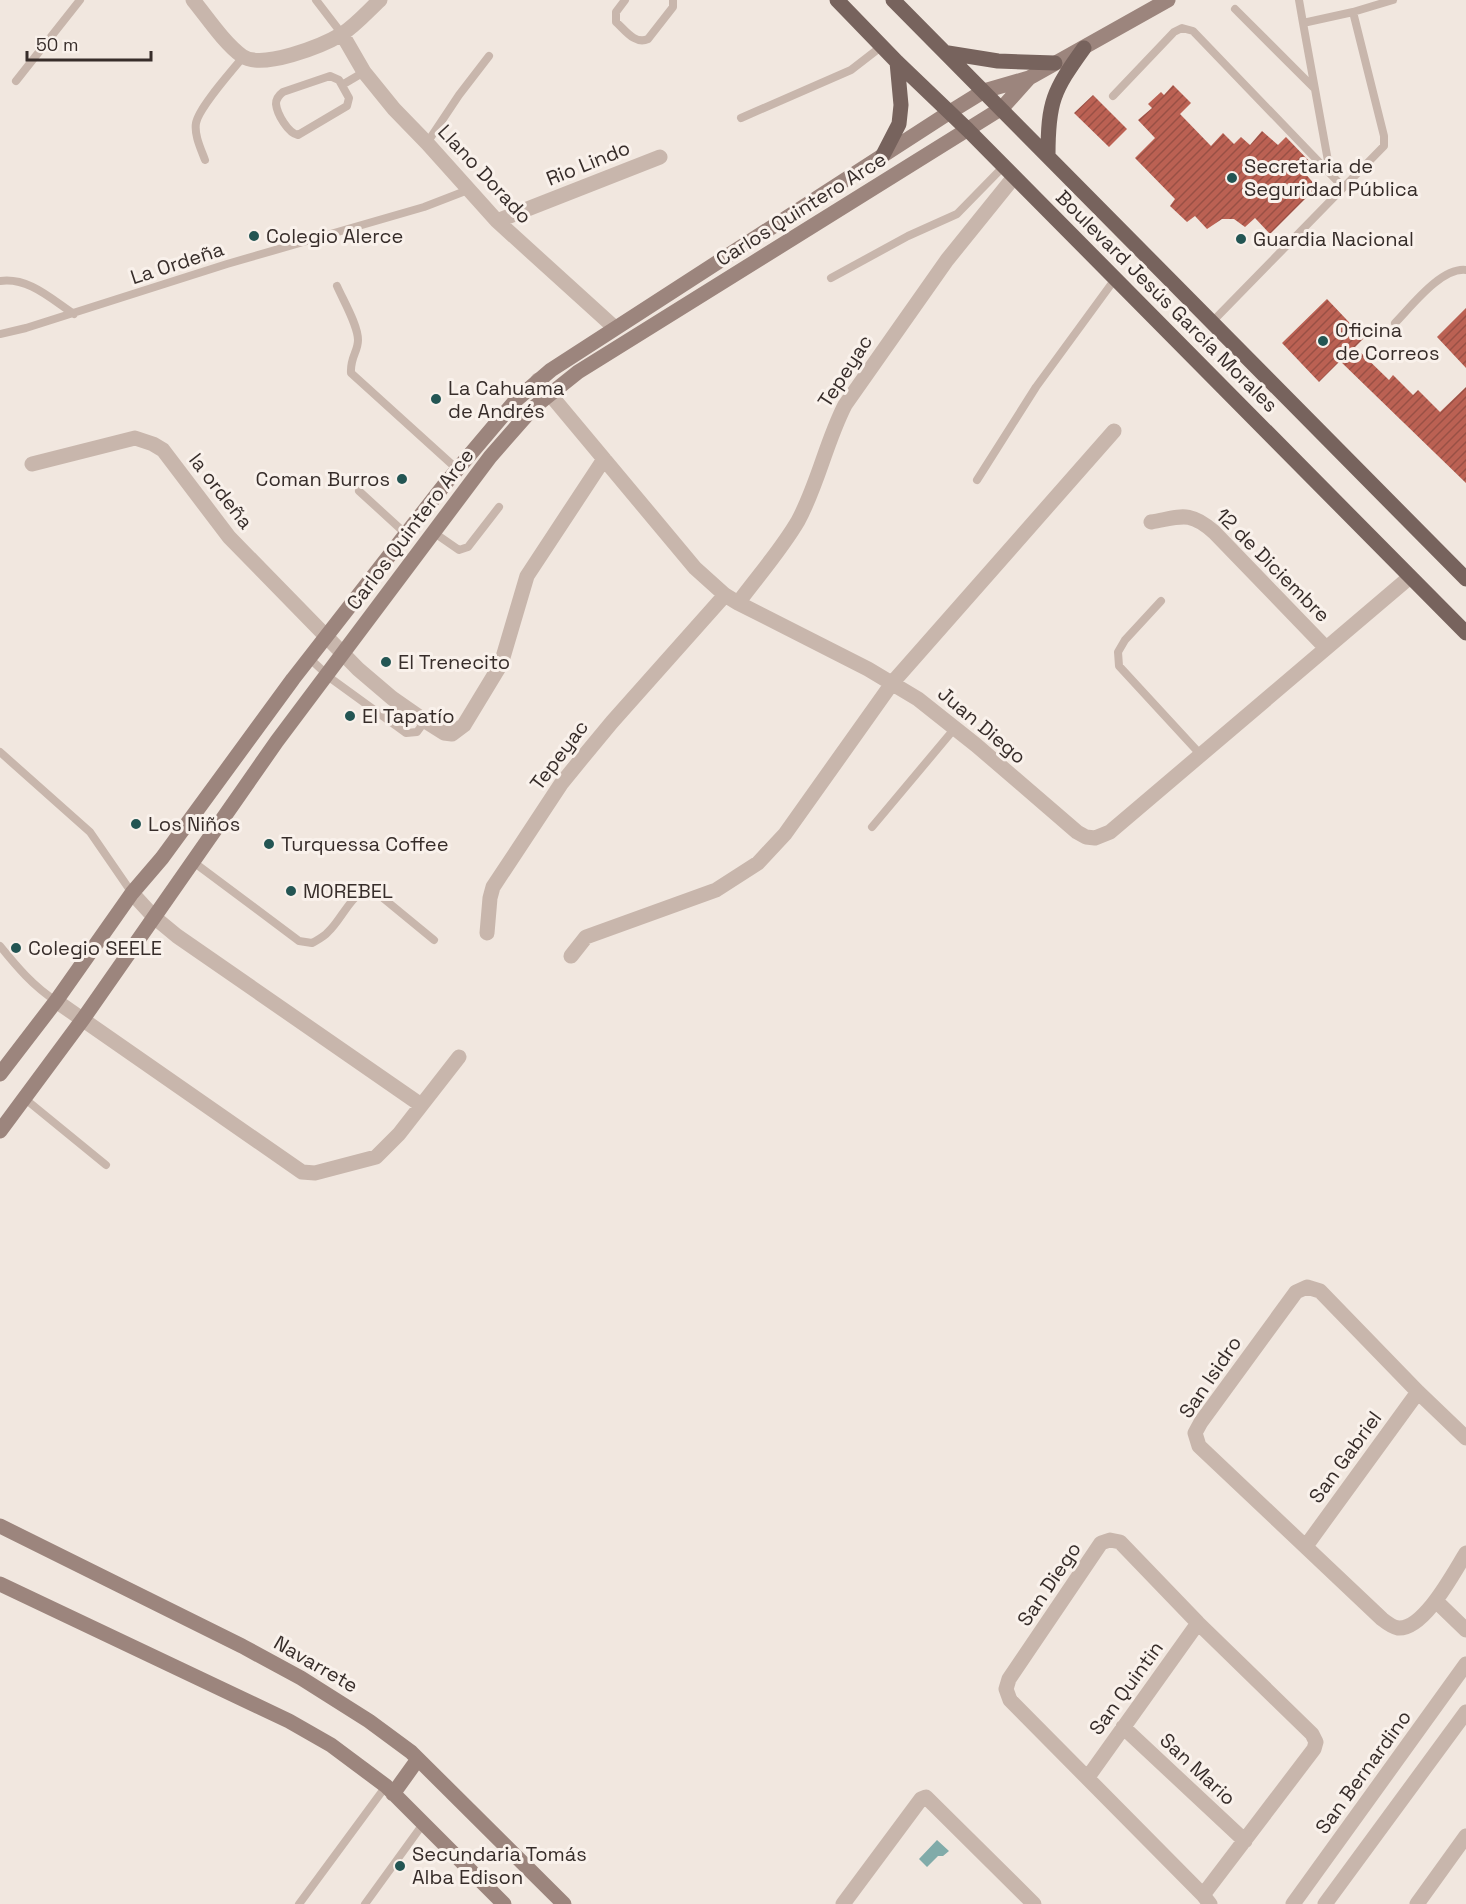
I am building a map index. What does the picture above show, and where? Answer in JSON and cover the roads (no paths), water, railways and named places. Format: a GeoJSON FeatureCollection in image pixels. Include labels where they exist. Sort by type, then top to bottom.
{"type":"FeatureCollection","features":[{"type":"Feature","properties":{"kind":"main road","name":"Boulevard Jesús García Morales"},"geometry":{"type":"LineString","coordinates":[[837,0],[1466,633]]}},
{"type":"Feature","properties":{"kind":"main road","name":"Boulevard Jesús García Morales"},"geometry":{"type":"LineString","coordinates":[[893,0],[1466,579]]}},
{"type":"Feature","properties":{"kind":"main road"},"geometry":{"type":"LineString","coordinates":[[1029,78],[1168,0]]}},
{"type":"Feature","properties":{"kind":"main road"},"geometry":{"type":"LineString","coordinates":[[1048,155],[1048,120],[1056,91],[1084,48]]}},
{"type":"Feature","properties":{"kind":"main road"},"geometry":{"type":"LineString","coordinates":[[947,53],[998,61],[1055,63]]}},
{"type":"Feature","properties":{"kind":"main road"},"geometry":{"type":"LineString","coordinates":[[883,155],[898,124],[902,105],[897,62]]}},
{"type":"Feature","properties":{"kind":"main road","name":"Carlos Quintero Arce"},"geometry":{"type":"LineString","coordinates":[[0,1074],[56,1001],[132,893],[162,858],[309,658],[501,416],[538,380],[984,91],[1029,78]]}},
{"type":"Feature","properties":{"kind":"main road","name":"Carlos Quintero Arce"},"geometry":{"type":"LineString","coordinates":[[0,1131],[83,1019],[271,749],[516,425],[549,393],[578,372],[1002,108],[1029,78]]}},
{"type":"Feature","properties":{"kind":"main road"},"geometry":{"type":"LineString","coordinates":[[762,233],[774,250]]}},
{"type":"Feature","properties":{"kind":"main road","name":"Navarrete"},"geometry":{"type":"LineString","coordinates":[[0,1526],[242,1646],[301,1678],[369,1721],[418,1759],[564,1904]]}},
{"type":"Feature","properties":{"kind":"main road"},"geometry":{"type":"LineString","coordinates":[[0,1584],[289,1721],[331,1745],[389,1790],[504,1904]]}},
{"type":"Feature","properties":{"kind":"main road"},"geometry":{"type":"LineString","coordinates":[[389,1790],[418,1759]]}},
{"type":"Feature","properties":{"kind":"street"},"geometry":{"type":"LineString","coordinates":[[193,0],[231,46],[243,57],[254,60],[274,59],[311,48],[342,34],[380,0]]}},
{"type":"Feature","properties":{"kind":"street","name":"Llano Dorado"},"geometry":{"type":"LineString","coordinates":[[342,34],[364,72],[468,190],[497,221],[615,328]]}},
{"type":"Feature","properties":{"kind":"street","name":"Rio Lindo"},"geometry":{"type":"LineString","coordinates":[[497,221],[660,156]]}},
{"type":"Feature","properties":{"kind":"street","name":"Tepeyac"},"geometry":{"type":"LineString","coordinates":[[487,933],[493,886],[561,784],[612,722],[731,599],[798,521],[810,497],[834,426],[844,405],[1009,171]]}},
{"type":"Feature","properties":{"kind":"street","name":"Juan Diego"},"geometry":{"type":"LineString","coordinates":[[538,380],[695,568],[731,599],[893,682],[955,728],[1068,825],[1086,837],[1095,838],[1110,832],[1410,577]]}},
{"type":"Feature","properties":{"kind":"street"},"geometry":{"type":"LineString","coordinates":[[571,956],[586,937],[716,890],[758,863],[784,834],[893,682],[1114,431]]}},
{"type":"Feature","properties":{"kind":"street","name":"la ordeña"},"geometry":{"type":"LineString","coordinates":[[32,464],[135,438],[163,450],[229,537],[343,653],[392,698],[425,721],[452,734],[464,725],[501,664],[527,576],[603,459]]}},
{"type":"Feature","properties":{"kind":"street","name":"12 de Diciembre"},"geometry":{"type":"LineString","coordinates":[[1151,522],[1188,516],[1201,520],[1326,648]]}},
{"type":"Feature","properties":{"kind":"street"},"geometry":{"type":"LineString","coordinates":[[132,893],[154,917],[177,936],[421,1104]]}},
{"type":"Feature","properties":{"kind":"street"},"geometry":{"type":"LineString","coordinates":[[56,1001],[302,1172],[315,1173],[376,1157],[399,1134],[459,1057]]}},
{"type":"Feature","properties":{"kind":"street","name":"San Isidro"},"geometry":{"type":"LineString","coordinates":[[1466,1438],[1320,1292],[1307,1287],[1296,1292],[1195,1433],[1199,1446],[1392,1626],[1401,1628],[1411,1625],[1436,1600],[1466,1553]]}},
{"type":"Feature","properties":{"kind":"street","name":"San Gabriel"},"geometry":{"type":"LineString","coordinates":[[1306,1546],[1418,1392]]}},
{"type":"Feature","properties":{"kind":"street","name":"San Diego"},"geometry":{"type":"LineString","coordinates":[[1208,1895],[1314,1749],[1316,1742],[1312,1734],[1198,1623],[1120,1542],[1110,1540],[1101,1544],[1009,1679],[1006,1689],[1010,1700],[1208,1895],[1222,1904]]}},
{"type":"Feature","properties":{"kind":"street"},"geometry":{"type":"LineString","coordinates":[[1436,1600],[1466,1630]]}},
{"type":"Feature","properties":{"kind":"street","name":"San Quintin"},"geometry":{"type":"LineString","coordinates":[[1088,1777],[1198,1623]]}},
{"type":"Feature","properties":{"kind":"street","name":"San Bernardino"},"geometry":{"type":"LineString","coordinates":[[1293,1904],[1466,1664]]}},
{"type":"Feature","properties":{"kind":"street"},"geometry":{"type":"LineString","coordinates":[[1325,1904],[1466,1712]]}},
{"type":"Feature","properties":{"kind":"street"},"geometry":{"type":"LineString","coordinates":[[1427,1718],[1449,1735]]}},
{"type":"Feature","properties":{"kind":"street","name":"San Mario"},"geometry":{"type":"LineString","coordinates":[[1123,1727],[1245,1841]]}},
{"type":"Feature","properties":{"kind":"street"},"geometry":{"type":"LineString","coordinates":[[847,1903],[921,1799],[926,1797],[1034,1904]]}},
{"type":"Feature","properties":{"kind":"street"},"geometry":{"type":"LineString","coordinates":[[1417,1904],[1466,1836]]}},
{"type":"Feature","properties":{"kind":"lane"},"geometry":{"type":"LineString","coordinates":[[16,81],[80,0]]}},
{"type":"Feature","properties":{"kind":"lane"},"geometry":{"type":"LineString","coordinates":[[316,0],[342,34]]}},
{"type":"Feature","properties":{"kind":"lane"},"geometry":{"type":"LineString","coordinates":[[625,0],[616,12],[616,22],[638,40],[643,41],[648,39],[673,7],[673,0]]}},
{"type":"Feature","properties":{"kind":"lane"},"geometry":{"type":"LineString","coordinates":[[1299,0],[1330,172]]}},
{"type":"Feature","properties":{"kind":"lane"},"geometry":{"type":"LineString","coordinates":[[1304,22],[1353,12],[1393,0]]}},
{"type":"Feature","properties":{"kind":"lane"},"geometry":{"type":"LineString","coordinates":[[1235,9],[1314,88]]}},
{"type":"Feature","properties":{"kind":"lane"},"geometry":{"type":"LineString","coordinates":[[1212,322],[1384,146],[1384,136],[1353,12]]}},
{"type":"Feature","properties":{"kind":"lane"},"geometry":{"type":"LineString","coordinates":[[1113,96],[1174,32],[1182,28],[1193,31],[1343,187]]}},
{"type":"Feature","properties":{"kind":"lane"},"geometry":{"type":"LineString","coordinates":[[741,118],[851,70],[882,46]]}},
{"type":"Feature","properties":{"kind":"lane"},"geometry":{"type":"LineString","coordinates":[[428,143],[459,95],[489,56]]}},
{"type":"Feature","properties":{"kind":"lane"},"geometry":{"type":"LineString","coordinates":[[205,160],[196,132],[196,121],[203,108],[243,57]]}},
{"type":"Feature","properties":{"kind":"lane"},"geometry":{"type":"LineString","coordinates":[[342,85],[364,72]]}},
{"type":"Feature","properties":{"kind":"lane"},"geometry":{"type":"LineString","coordinates":[[330,76],[339,80],[342,85],[349,98],[347,106],[298,135],[288,130],[276,106],[279,95],[330,76]]}},
{"type":"Feature","properties":{"kind":"lane"},"geometry":{"type":"LineString","coordinates":[[831,278],[908,236],[957,214],[1009,171]]}},
{"type":"Feature","properties":{"kind":"lane","name":"La Ordeña"},"geometry":{"type":"LineString","coordinates":[[0,334],[74,314],[227,264],[424,207],[468,190]]}},
{"type":"Feature","properties":{"kind":"lane"},"geometry":{"type":"LineString","coordinates":[[1395,324],[1438,280],[1459,270],[1466,270]]}},
{"type":"Feature","properties":{"kind":"lane"},"geometry":{"type":"LineString","coordinates":[[0,281],[13,279],[29,284],[74,314]]}},
{"type":"Feature","properties":{"kind":"lane"},"geometry":{"type":"LineString","coordinates":[[977,480],[1036,387],[1115,279]]}},
{"type":"Feature","properties":{"kind":"lane"},"geometry":{"type":"LineString","coordinates":[[337,286],[357,333],[358,344],[350,362],[351,373],[457,470]]}},
{"type":"Feature","properties":{"kind":"lane"},"geometry":{"type":"LineString","coordinates":[[359,491],[406,534]]}},
{"type":"Feature","properties":{"kind":"lane"},"geometry":{"type":"LineString","coordinates":[[433,532],[459,550],[463,550],[468,547],[499,507]]}},
{"type":"Feature","properties":{"kind":"lane"},"geometry":{"type":"LineString","coordinates":[[1161,601],[1125,640],[1118,652],[1119,666],[1202,754]]}},
{"type":"Feature","properties":{"kind":"lane"},"geometry":{"type":"LineString","coordinates":[[309,658],[327,675],[406,733],[417,732],[425,721]]}},
{"type":"Feature","properties":{"kind":"lane"},"geometry":{"type":"LineString","coordinates":[[872,827],[955,728]]}},
{"type":"Feature","properties":{"kind":"lane"},"geometry":{"type":"LineString","coordinates":[[0,752],[90,832],[132,893]]}},
{"type":"Feature","properties":{"kind":"lane"},"geometry":{"type":"LineString","coordinates":[[192,861],[298,941],[312,943],[328,933],[357,896],[365,890],[372,889],[434,940]]}},
{"type":"Feature","properties":{"kind":"lane"},"geometry":{"type":"LineString","coordinates":[[0,946],[40,991],[56,1001]]}},
{"type":"Feature","properties":{"kind":"lane"},"geometry":{"type":"LineString","coordinates":[[24,1098],[106,1165]]}},
{"type":"Feature","properties":{"kind":"lane"},"geometry":{"type":"LineString","coordinates":[[299,1904],[389,1790]]}},
{"type":"Feature","properties":{"kind":"lane"},"geometry":{"type":"LineString","coordinates":[[365,1904],[423,1824]]}},
{"type":"Feature","properties":{"kind":"water"},"geometry":{"type":"Polygon","coordinates":[[[937,1840],[949,1851],[943,1856],[938,1856],[927,1867],[919,1859],[937,1840]]]}},
{"type":"Feature","properties":{"kind":"place","name":"Secretaria de Seguridad Pública"},"geometry":{"type":"Point","coordinates":[1232,178]}},
{"type":"Feature","properties":{"kind":"place","name":"Colegio Alerce"},"geometry":{"type":"Point","coordinates":[254,236]}},
{"type":"Feature","properties":{"kind":"place","name":"Guardia Nacional"},"geometry":{"type":"Point","coordinates":[1241,239]}},
{"type":"Feature","properties":{"kind":"place","name":"Oficina de Correos"},"geometry":{"type":"Point","coordinates":[1323,341]}},
{"type":"Feature","properties":{"kind":"place","name":"La Cahuama de Andrés"},"geometry":{"type":"Point","coordinates":[436,399]}},
{"type":"Feature","properties":{"kind":"place","name":"Coman Burros"},"geometry":{"type":"Point","coordinates":[402,479]}},
{"type":"Feature","properties":{"kind":"place","name":"El Trenecito"},"geometry":{"type":"Point","coordinates":[386,662]}},
{"type":"Feature","properties":{"kind":"place","name":"El Tapatío"},"geometry":{"type":"Point","coordinates":[350,716]}},
{"type":"Feature","properties":{"kind":"place","name":"Los Niños"},"geometry":{"type":"Point","coordinates":[136,824]}},
{"type":"Feature","properties":{"kind":"place","name":"Turquessa Coffee"},"geometry":{"type":"Point","coordinates":[269,844]}},
{"type":"Feature","properties":{"kind":"place","name":"MOREBEL"},"geometry":{"type":"Point","coordinates":[291,891]}},
{"type":"Feature","properties":{"kind":"place","name":"Colegio SEELE"},"geometry":{"type":"Point","coordinates":[16,948]}},
{"type":"Feature","properties":{"kind":"place","name":"Secundaria Tomás Alba Edison"},"geometry":{"type":"Point","coordinates":[400,1866]}}]}
